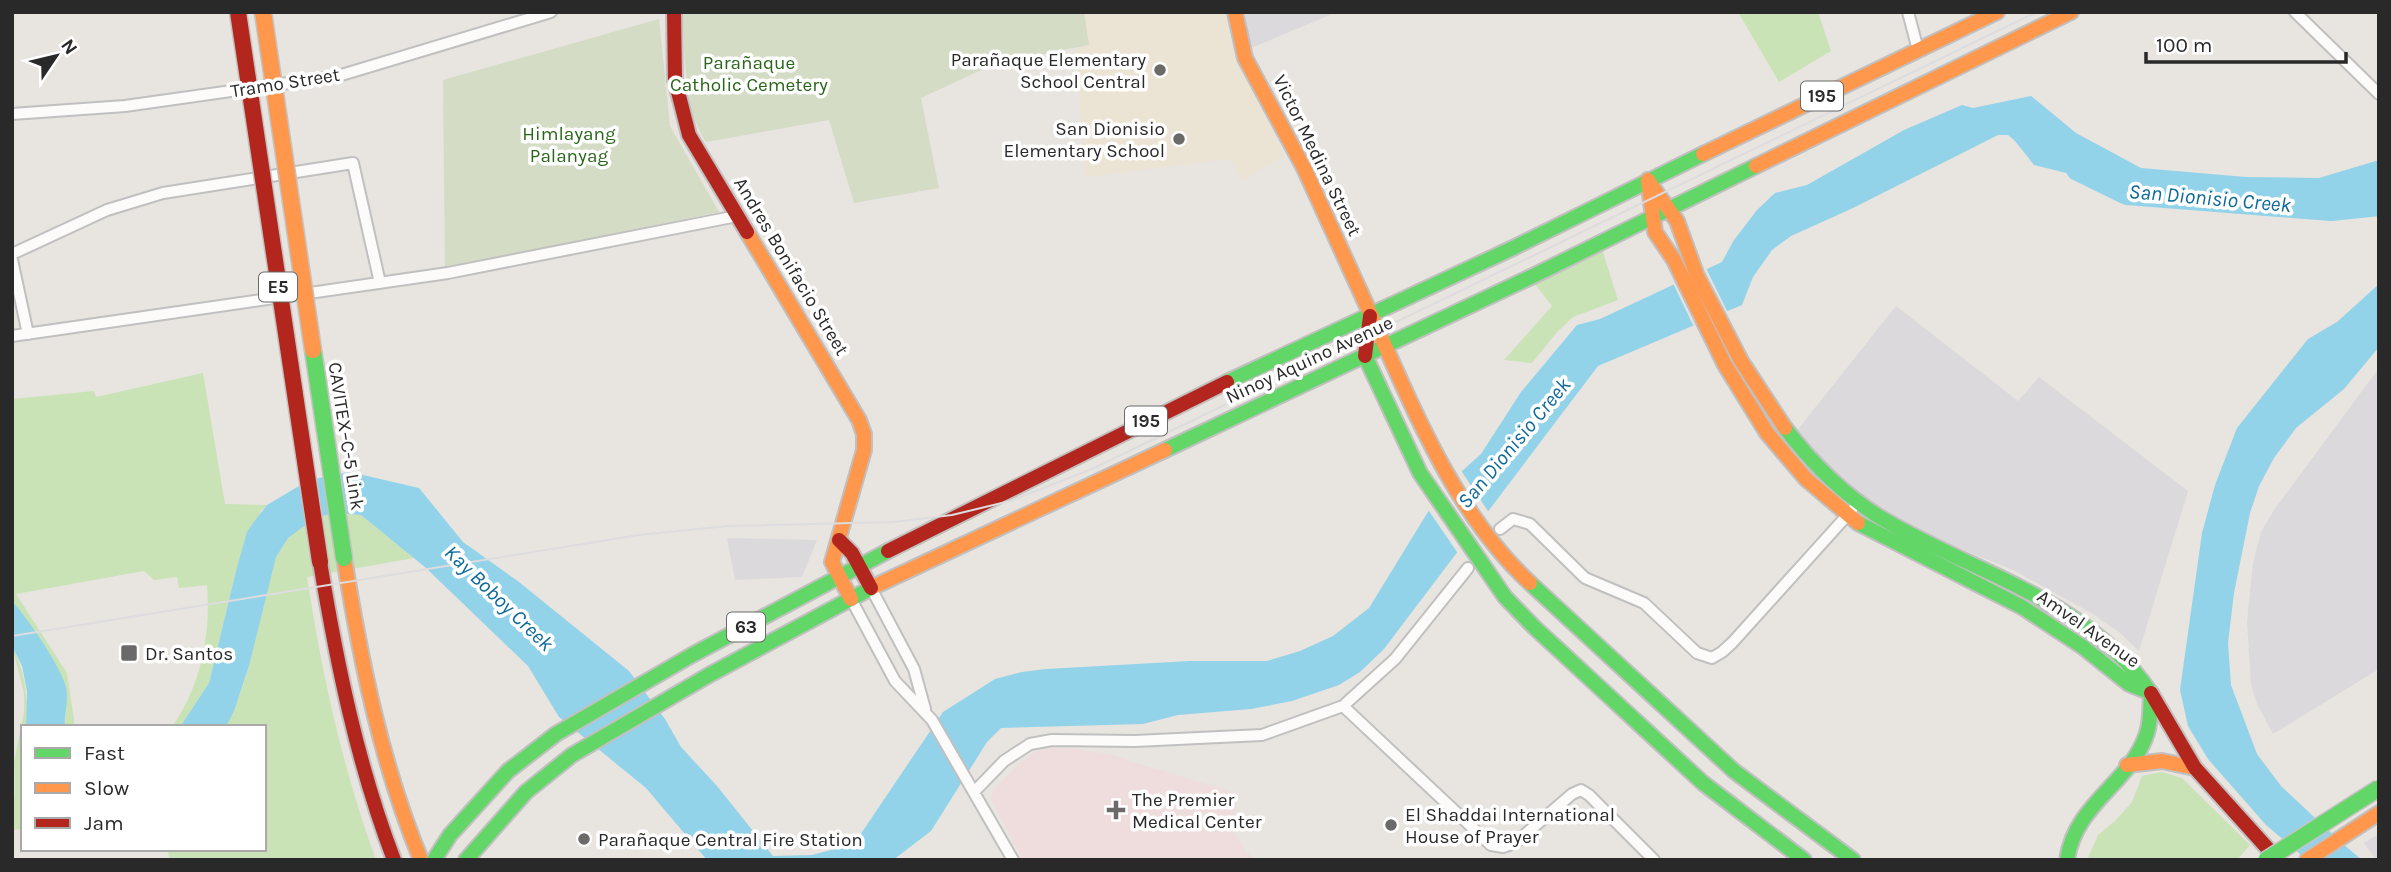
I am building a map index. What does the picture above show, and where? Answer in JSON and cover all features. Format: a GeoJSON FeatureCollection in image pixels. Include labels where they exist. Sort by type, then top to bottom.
{"type":"FeatureCollection","features":[{"type":"Feature","properties":{"kind":"main road","name":"E5"},"geometry":{"type":"LineString","coordinates":[[238,12],[302,446],[335,647],[359,757],[394,860]]}},
{"type":"Feature","properties":{"kind":"main road","name":"CAVITEX–C-5 Link"},"geometry":{"type":"LineString","coordinates":[[263,12],[357,631],[370,700],[390,777],[421,860]]}},
{"type":"Feature","properties":{"kind":"main road","name":"Andres Bonifacio Street"},"geometry":{"type":"LineString","coordinates":[[674,12],[675,80],[680,109],[689,135],[859,420],[864,434],[864,450],[832,562],[851,599]]}},
{"type":"Feature","properties":{"kind":"main road","name":"Victor Medina Street"},"geometry":{"type":"LineString","coordinates":[[1235,12],[1245,58],[1304,168],[1385,346],[1445,468],[1491,528],[1500,552],[1525,579],[1734,771],[1853,860]]}},
{"type":"Feature","properties":{"kind":"main road","name":"Ninoy Aquino Avenue"},"geometry":{"type":"LineString","coordinates":[[450,835],[508,771],[556,734],[653,677],[859,566],[1180,404],[1515,247],[1997,12]]}},
{"type":"Feature","properties":{"kind":"main road","name":"Ninoy Aquino Avenue"},"geometry":{"type":"LineString","coordinates":[[470,855],[526,792],[572,755],[674,695],[871,588],[1365,356],[2071,12]]}},
{"type":"Feature","properties":{"kind":"main road","name":"Amvel Avenue"},"geometry":{"type":"LineString","coordinates":[[1648,180],[1677,221],[1683,262],[1715,329],[1731,377],[1767,433],[1807,479],[1852,510],[1889,542],[2022,607],[2100,659],[2129,684],[2151,693]]}},
{"type":"Feature","properties":{"kind":"main road","name":"Amvel Avenue"},"geometry":{"type":"LineString","coordinates":[[1648,180],[1655,232],[1683,262]]}},
{"type":"Feature","properties":{"kind":"main road"},"geometry":{"type":"LineString","coordinates":[[1371,314],[1365,356],[1412,458],[1429,488],[1497,587],[1534,627],[1709,788],[1804,860]]}},
{"type":"Feature","properties":{"kind":"main road"},"geometry":{"type":"LineString","coordinates":[[839,540],[852,553],[871,588]]}},
{"type":"Feature","properties":{"kind":"main road"},"geometry":{"type":"LineString","coordinates":[[2067,860],[2068,846],[2077,828],[2143,743],[2148,732],[2151,693]]}},
{"type":"Feature","properties":{"kind":"main road"},"geometry":{"type":"LineString","coordinates":[[2151,693],[2195,768],[2278,860]]}},
{"type":"Feature","properties":{"kind":"main road"},"geometry":{"type":"LineString","coordinates":[[2127,765],[2162,761],[2195,768]]}},
{"type":"Feature","properties":{"kind":"main road"},"geometry":{"type":"LineString","coordinates":[[2266,860],[2379,788]]}},
{"type":"Feature","properties":{"kind":"main road"},"geometry":{"type":"LineString","coordinates":[[2307,860],[2379,813]]}},
{"type":"Feature","properties":{"kind":"main road"},"geometry":{"type":"LineString","coordinates":[[450,835],[470,855]]}},
{"type":"Feature","properties":{"kind":"main road","name":"63"},"geometry":{"type":"LineString","coordinates":[[434,860],[450,835]]}},
{"type":"Feature","properties":{"kind":"street","name":"Tramo Street"},"geometry":{"type":"LineString","coordinates":[[12,114],[125,106],[338,76],[551,12]]}},
{"type":"Feature","properties":{"kind":"street"},"geometry":{"type":"LineString","coordinates":[[1908,12],[1918,50]]}},
{"type":"Feature","properties":{"kind":"street"},"geometry":{"type":"LineString","coordinates":[[2295,12],[2379,94]]}},
{"type":"Feature","properties":{"kind":"street"},"geometry":{"type":"LineString","coordinates":[[12,254],[107,210],[163,193],[353,163],[380,283]]}},
{"type":"Feature","properties":{"kind":"street"},"geometry":{"type":"LineString","coordinates":[[12,336],[448,274],[737,216]]}},
{"type":"Feature","properties":{"kind":"street"},"geometry":{"type":"LineString","coordinates":[[12,260],[28,334]]}},
{"type":"Feature","properties":{"kind":"street"},"geometry":{"type":"LineString","coordinates":[[1491,528],[1513,519],[1530,524],[1585,578],[1644,603],[1697,653],[1712,658],[1732,643],[1852,510]]}},
{"type":"Feature","properties":{"kind":"street"},"geometry":{"type":"LineString","coordinates":[[974,792],[1004,761],[1030,744],[1052,740],[1135,741],[1262,735],[1343,706],[1395,659],[1468,568]]}},
{"type":"Feature","properties":{"kind":"street"},"geometry":{"type":"LineString","coordinates":[[871,588],[914,669],[929,716]]}},
{"type":"Feature","properties":{"kind":"street"},"geometry":{"type":"LineString","coordinates":[[851,599],[895,681],[929,716],[1013,860]]}},
{"type":"Feature","properties":{"kind":"street"},"geometry":{"type":"LineString","coordinates":[[1343,706],[1491,845],[1503,847],[1515,844],[1572,794],[1581,790],[1654,860]]}},
{"type":"Feature","properties":{"kind":"shaded area"},"geometry":{"type":"Polygon","coordinates":[[[1084,12],[1226,12],[1230,41],[1284,156],[1243,180],[1231,159],[1086,177],[1075,49],[1089,45],[1084,12]]]}},
{"type":"Feature","properties":{"kind":"shaded area"},"geometry":{"type":"Polygon","coordinates":[[[1245,12],[1337,12],[1251,48],[1245,12]]]}},
{"type":"Feature","properties":{"kind":"shaded area"},"geometry":{"type":"Polygon","coordinates":[[[1896,306],[2018,401],[2039,377],[2188,491],[2139,651],[2119,632],[2093,614],[2013,570],[1904,526],[1844,485],[1795,433],[1896,306]]]}},
{"type":"Feature","properties":{"kind":"shaded area"},"geometry":{"type":"Polygon","coordinates":[[[2379,368],[2379,669],[2273,734],[2257,704],[2251,685],[2247,622],[2253,563],[2261,532],[2274,510],[2379,368]]]}},
{"type":"Feature","properties":{"kind":"shaded area"},"geometry":{"type":"Polygon","coordinates":[[[727,538],[817,540],[802,577],[735,580],[727,538]]]}},
{"type":"Feature","properties":{"kind":"shaded area","name":"The Premier Medical Center"},"geometry":{"type":"Polygon","coordinates":[[[1070,748],[1108,754],[1238,794],[1233,821],[1235,835],[1255,860],[1023,860],[991,799],[994,789],[1034,753],[1043,749],[1070,748]]]}},
{"type":"Feature","properties":{"kind":"shaded area"},"geometry":{"type":"Polygon","coordinates":[[[2379,834],[2379,860],[2376,860],[2364,843],[2379,834]]]}},
{"type":"Feature","properties":{"kind":"green space","name":"Parañaque Catholic Cemetery"},"geometry":{"type":"Polygon","coordinates":[[[682,12],[1084,12],[1089,45],[994,64],[921,98],[939,188],[854,203],[829,120],[706,142],[698,128],[689,96],[682,12]]]}},
{"type":"Feature","properties":{"kind":"green space"},"geometry":{"type":"Polygon","coordinates":[[[1738,12],[1818,12],[1831,51],[1779,82],[1738,12]]]}},
{"type":"Feature","properties":{"kind":"green space","name":"Himlayang Palanyag"},"geometry":{"type":"Polygon","coordinates":[[[659,19],[670,126],[719,212],[445,268],[443,80],[659,19]]]}},
{"type":"Feature","properties":{"kind":"green space"},"geometry":{"type":"Polygon","coordinates":[[[1602,249],[1618,300],[1573,317],[1532,363],[1504,360],[1552,306],[1534,283],[1602,249]]]}},
{"type":"Feature","properties":{"kind":"green space"},"geometry":{"type":"Polygon","coordinates":[[[203,373],[225,504],[267,505],[261,511],[236,571],[209,683],[181,725],[173,725],[190,694],[202,659],[207,622],[207,585],[179,588],[177,577],[154,580],[144,571],[16,594],[67,673],[75,725],[65,725],[63,679],[45,647],[12,601],[12,399],[94,391],[96,397],[203,373]]]}},
{"type":"Feature","properties":{"kind":"green space"},"geometry":{"type":"Polygon","coordinates":[[[335,513],[361,515],[414,558],[307,577],[334,720],[376,860],[169,860],[168,851],[266,851],[266,725],[227,725],[247,674],[273,563],[288,538],[316,519],[335,513]]]}},
{"type":"Feature","properties":{"kind":"green space"},"geometry":{"type":"Polygon","coordinates":[[[12,646],[25,685],[26,725],[21,725],[24,693],[12,646]]]}},
{"type":"Feature","properties":{"kind":"green space"},"geometry":{"type":"Polygon","coordinates":[[[21,727],[21,829],[12,830],[15,786],[14,762],[21,727]]]}},
{"type":"Feature","properties":{"kind":"green space"},"geometry":{"type":"Polygon","coordinates":[[[2161,772],[2182,778],[2250,845],[2237,860],[2087,860],[2098,835],[2132,802],[2142,776],[2161,772]]]}},
{"type":"Feature","properties":{"kind":"water","name":"Kay Boboy Creek"},"geometry":{"type":"Polygon","coordinates":[[[2031,96],[2076,133],[2141,168],[2246,177],[2319,178],[2379,160],[2379,209],[2350,212],[2305,204],[2136,190],[2034,165],[2008,135],[1998,135],[1791,236],[1772,250],[1753,277],[1742,305],[1598,366],[1384,649],[1360,672],[1339,685],[1292,701],[1251,709],[1178,715],[1143,724],[1001,728],[987,742],[931,831],[893,860],[707,860],[646,788],[559,717],[528,666],[426,568],[361,515],[335,513],[315,518],[288,538],[276,557],[249,666],[227,725],[181,725],[209,683],[236,571],[247,532],[253,523],[267,505],[309,480],[350,472],[419,488],[463,542],[519,582],[629,671],[665,719],[681,747],[717,786],[773,856],[812,855],[854,844],[943,712],[995,679],[1046,669],[1190,661],[1267,661],[1300,651],[1333,636],[1369,608],[1442,489],[1481,454],[1521,392],[1577,325],[1600,319],[1722,262],[1734,240],[1757,210],[1775,193],[1807,185],[1904,130],[1962,105],[1973,108],[2031,96]]]}},
{"type":"Feature","properties":{"kind":"water"},"geometry":{"type":"Polygon","coordinates":[[[2379,284],[2379,347],[2344,389],[2296,428],[2274,458],[2259,486],[2250,513],[2234,593],[2228,643],[2231,685],[2257,754],[2281,786],[2362,860],[2307,860],[2266,825],[2208,759],[2188,726],[2180,690],[2202,533],[2215,485],[2237,428],[2308,339],[2337,322],[2379,284]]]}},
{"type":"Feature","properties":{"kind":"water"},"geometry":{"type":"Polygon","coordinates":[[[12,601],[43,642],[63,678],[67,692],[65,725],[26,725],[27,691],[22,666],[12,646],[12,601]]]}},
{"type":"Feature","properties":{"kind":"pier"},"geometry":{"type":"Polygon","coordinates":[[[1705,266],[1729,315],[1695,329],[1672,281],[1705,266]]]}},
{"type":"Feature","properties":{"kind":"pier"},"geometry":{"type":"Polygon","coordinates":[[[1460,469],[1490,514],[1459,555],[1427,508],[1440,486],[1460,469]]]}},
{"type":"Feature","properties":{"kind":"waterway","name":"San Dionisio Creek"},"geometry":{"type":"LineString","coordinates":[[2078,169],[2127,193],[2331,209],[2379,204]]}},
{"type":"Feature","properties":{"kind":"tram line"},"geometry":{"type":"LineString","coordinates":[[12,636],[639,535],[728,526],[893,522],[952,515],[1010,501],[1092,469],[2037,12]]}},
{"type":"Feature","properties":{"kind":"traffic: fast"},"geometry":{"type":"LineString","coordinates":[[1227,382],[1515,247],[1703,154]]}},
{"type":"Feature","properties":{"kind":"traffic: fast"},"geometry":{"type":"LineString","coordinates":[[1165,450],[1533,276],[1756,166]]}},
{"type":"Feature","properties":{"kind":"traffic: fast"},"geometry":{"type":"LineString","coordinates":[[313,350],[344,558]]}},
{"type":"Feature","properties":{"kind":"traffic: fast"},"geometry":{"type":"LineString","coordinates":[[1365,356],[1420,473],[1505,597],[1703,783],[1804,860]]}},
{"type":"Feature","properties":{"kind":"traffic: fast"},"geometry":{"type":"LineString","coordinates":[[1785,428],[1828,476],[1865,507],[1913,536],[2060,610],[2094,633],[2124,660],[2150,692]]}},
{"type":"Feature","properties":{"kind":"traffic: fast"},"geometry":{"type":"LineString","coordinates":[[1858,523],[2022,607],[2083,647],[2129,684],[2151,693]]}},
{"type":"Feature","properties":{"kind":"traffic: fast"},"geometry":{"type":"LineString","coordinates":[[434,860],[450,835],[508,771],[556,734],[692,655],[888,551]]}},
{"type":"Feature","properties":{"kind":"traffic: fast"},"geometry":{"type":"LineString","coordinates":[[1530,583],[1734,771],[1853,860]]}},
{"type":"Feature","properties":{"kind":"traffic: fast"},"geometry":{"type":"LineString","coordinates":[[466,860],[526,792],[572,755],[709,675],[873,587]]}},
{"type":"Feature","properties":{"kind":"traffic: fast"},"geometry":{"type":"LineString","coordinates":[[2067,860],[2072,840],[2081,823],[2129,766],[2139,750],[2147,733],[2151,695]]}},
{"type":"Feature","properties":{"kind":"traffic: fast"},"geometry":{"type":"LineString","coordinates":[[2266,860],[2379,788]]}},
{"type":"Feature","properties":{"kind":"traffic: slow"},"geometry":{"type":"LineString","coordinates":[[263,12],[313,350]]}},
{"type":"Feature","properties":{"kind":"traffic: slow"},"geometry":{"type":"LineString","coordinates":[[1235,12],[1245,58],[1304,168],[1385,346]]}},
{"type":"Feature","properties":{"kind":"traffic: slow"},"geometry":{"type":"LineString","coordinates":[[1703,154],[1997,12]]}},
{"type":"Feature","properties":{"kind":"traffic: slow"},"geometry":{"type":"LineString","coordinates":[[1756,166],[2071,12]]}},
{"type":"Feature","properties":{"kind":"traffic: slow"},"geometry":{"type":"LineString","coordinates":[[1648,180],[1655,232],[1674,260],[1725,365],[1767,433],[1806,479],[1858,523]]}},
{"type":"Feature","properties":{"kind":"traffic: slow"},"geometry":{"type":"LineString","coordinates":[[1649,182],[1677,221],[1697,276],[1741,361],[1785,428]]}},
{"type":"Feature","properties":{"kind":"traffic: slow"},"geometry":{"type":"LineString","coordinates":[[747,232],[859,420],[864,434],[864,450],[832,562],[851,599]]}},
{"type":"Feature","properties":{"kind":"traffic: slow"},"geometry":{"type":"LineString","coordinates":[[1385,346],[1429,441],[1464,502],[1484,531],[1530,583]]}},
{"type":"Feature","properties":{"kind":"traffic: slow"},"geometry":{"type":"LineString","coordinates":[[873,587],[1165,450]]}},
{"type":"Feature","properties":{"kind":"traffic: slow"},"geometry":{"type":"LineString","coordinates":[[344,558],[374,712],[394,787],[421,860]]}},
{"type":"Feature","properties":{"kind":"traffic: slow"},"geometry":{"type":"LineString","coordinates":[[2127,765],[2162,761],[2195,768]]}},
{"type":"Feature","properties":{"kind":"traffic: slow"},"geometry":{"type":"LineString","coordinates":[[2307,860],[2379,813]]}},
{"type":"Feature","properties":{"kind":"traffic: jam"},"geometry":{"type":"LineString","coordinates":[[238,12],[320,562]]}},
{"type":"Feature","properties":{"kind":"traffic: jam"},"geometry":{"type":"LineString","coordinates":[[674,12],[675,80],[689,135],[747,232]]}},
{"type":"Feature","properties":{"kind":"traffic: jam"},"geometry":{"type":"LineString","coordinates":[[1365,356],[1370,316]]}},
{"type":"Feature","properties":{"kind":"traffic: jam"},"geometry":{"type":"LineString","coordinates":[[888,551],[1227,382]]}},
{"type":"Feature","properties":{"kind":"traffic: jam"},"geometry":{"type":"LineString","coordinates":[[839,540],[852,553],[871,588]]}},
{"type":"Feature","properties":{"kind":"traffic: jam"},"geometry":{"type":"LineString","coordinates":[[320,562],[359,750],[394,860]]}},
{"type":"Feature","properties":{"kind":"traffic: jam"},"geometry":{"type":"LineString","coordinates":[[2151,693],[2195,768],[2278,860]]}},
{"type":"Feature","properties":{"kind":"place","name":"Parañaque Elementary School Central"},"geometry":{"type":"Point","coordinates":[1160,70]}},
{"type":"Feature","properties":{"kind":"place","name":"San Dionisio Elementary School"},"geometry":{"type":"Point","coordinates":[1179,139]}},
{"type":"Feature","properties":{"kind":"place","name":"Dr. Santos"},"geometry":{"type":"Point","coordinates":[129,653]}},
{"type":"Feature","properties":{"kind":"place","name":"The Premier Medical Center"},"geometry":{"type":"Point","coordinates":[1116,810]}},
{"type":"Feature","properties":{"kind":"place","name":"El Shaddai International House of Prayer"},"geometry":{"type":"Point","coordinates":[1391,825]}},
{"type":"Feature","properties":{"kind":"place","name":"Parañaque Central Fire Station"},"geometry":{"type":"Point","coordinates":[584,839]}}]}
